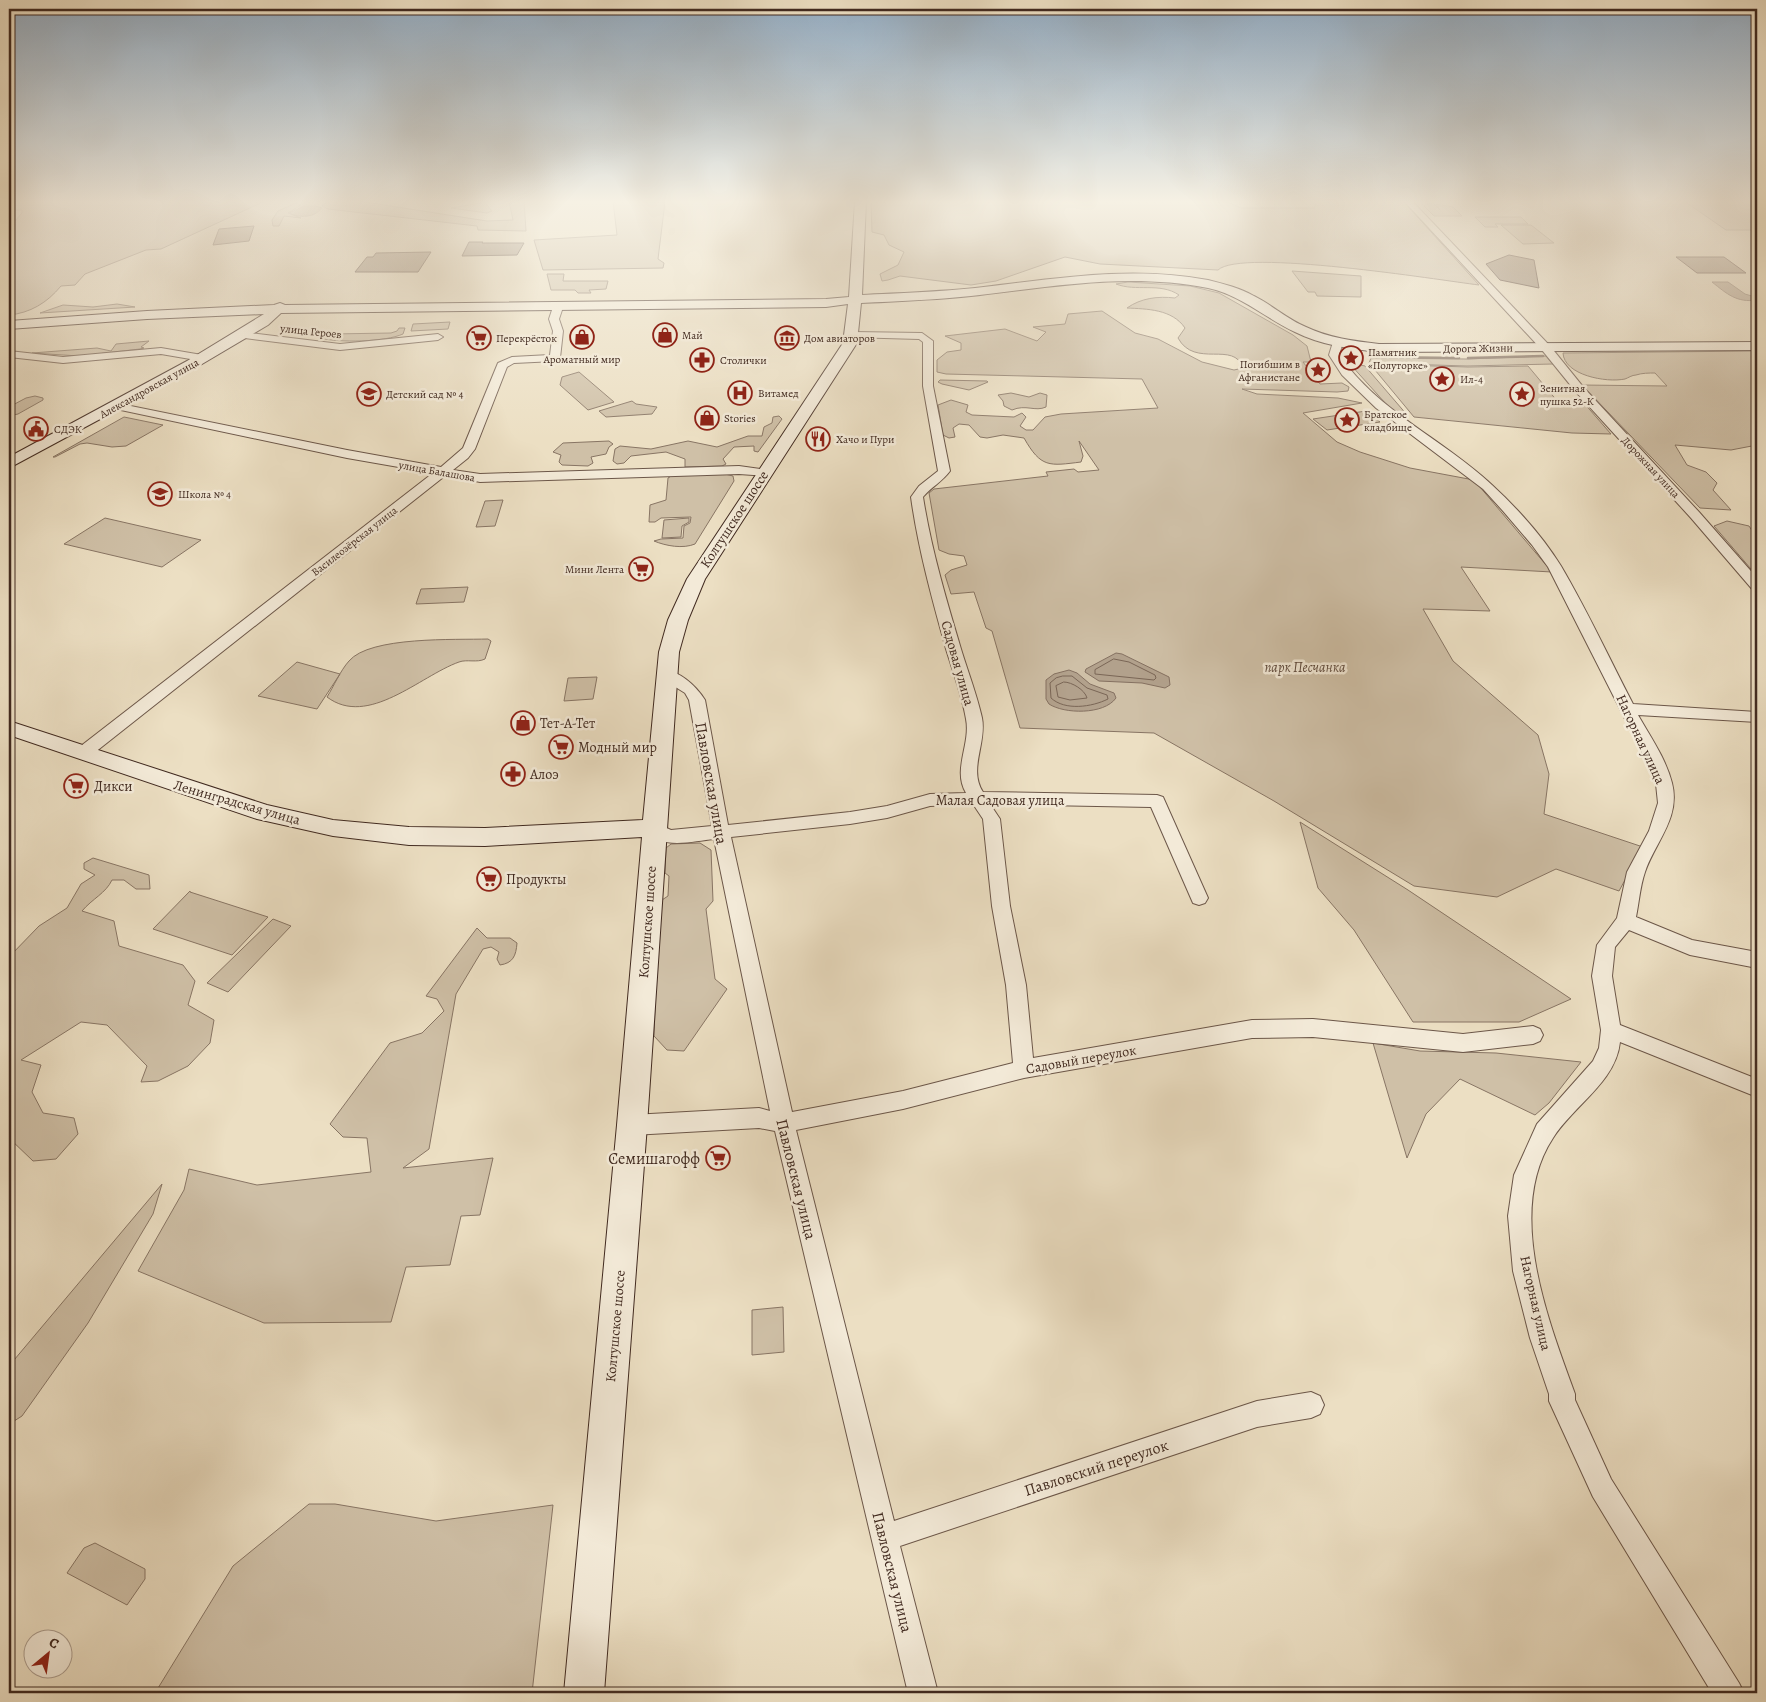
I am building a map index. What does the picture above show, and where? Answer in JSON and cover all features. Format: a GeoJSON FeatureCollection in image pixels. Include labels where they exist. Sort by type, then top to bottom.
{"type":"FeatureCollection","features":[{"type":"Feature","properties":{"kind":"main road"},"geometry":{"type":"LineString","coordinates":[[816,300],[842,289],[853,280]]}},
{"type":"Feature","properties":{"kind":"main road"},"geometry":{"type":"LineString","coordinates":[[853,328],[855,280]]}},
{"type":"Feature","properties":{"kind":"main road"},"geometry":{"type":"LineString","coordinates":[[858,280],[876,290],[910,297]]}},
{"type":"Feature","properties":{"kind":"main road","name":"Дорога Жизни"},"geometry":{"type":"LineString","coordinates":[[9,320],[280,306],[854,300],[910,297],[1074,280]]}},
{"type":"Feature","properties":{"kind":"main road","name":"Дорога Жизни"},"geometry":{"type":"LineString","coordinates":[[1186,280],[1206,283],[1237,293],[1302,330],[1338,342],[1397,349],[1757,346]]}},
{"type":"Feature","properties":{"kind":"main road"},"geometry":{"type":"LineString","coordinates":[[853,328],[867,307],[892,298]]}},
{"type":"Feature","properties":{"kind":"main road"},"geometry":{"type":"LineString","coordinates":[[816,300],[837,310],[853,328]]}},
{"type":"Feature","properties":{"kind":"main road","name":"Дорога Жизни"},"geometry":{"type":"LineString","coordinates":[[9,325],[280,306],[558,307],[816,300]]}},
{"type":"Feature","properties":{"kind":"main road","name":"Александровская улица"},"geometry":{"type":"LineString","coordinates":[[9,463],[202,358],[263,322],[280,306]]}},
{"type":"Feature","properties":{"kind":"main road","name":"Колтушское шоссе"},"geometry":{"type":"LineString","coordinates":[[584,1693],[632,1125],[653,828],[669,652],[689,591],[763,473],[832,370],[853,328]]}},
{"type":"Feature","properties":{"kind":"main road","name":"Ленинградская улица"},"geometry":{"type":"LineString","coordinates":[[9,728],[265,813],[333,828],[409,836],[485,837],[653,828]]}},
{"type":"Feature","properties":{"kind":"street","name":"Дорожная улица"},"geometry":{"type":"LineString","coordinates":[[1483,280],[1546,348],[1585,396],[1695,515],[1757,586]]}},
{"type":"Feature","properties":{"kind":"street","name":"Василеозёрская улица"},"geometry":{"type":"LineString","coordinates":[[83,753],[443,472],[469,449],[502,365],[512,360],[555,358],[558,331],[554,319],[558,307]]}},
{"type":"Feature","properties":{"kind":"street","name":"Садовая улица"},"geometry":{"type":"LineString","coordinates":[[853,328],[922,336],[928,341],[928,386],[944,471],[939,478],[923,489],[918,497],[918,504],[923,534],[947,627],[974,718],[976,735],[969,762],[969,784],[990,819],[1002,906],[1016,985],[1024,1069]]}},
{"type":"Feature","properties":{"kind":"street","name":"улица Героев"},"geometry":{"type":"LineString","coordinates":[[241,335],[340,347],[438,337]]}},
{"type":"Feature","properties":{"kind":"street","name":"Нагорная улица"},"geometry":{"type":"LineString","coordinates":[[1338,342],[1334,355],[1351,377],[1381,405],[1482,482],[1554,566],[1659,770],[1664,784],[1666,803],[1658,831],[1636,872],[1626,921],[1606,945],[1602,976],[1611,1030],[1609,1048],[1601,1067],[1545,1131],[1533,1153],[1526,1175],[1520,1216],[1525,1271],[1542,1338],[1562,1394],[1562,1401],[1602,1488],[1729,1693]]}},
{"type":"Feature","properties":{"kind":"street"},"geometry":{"type":"LineString","coordinates":[[9,354],[68,360],[161,351],[202,358]]}},
{"type":"Feature","properties":{"kind":"street","name":"улица Балашова"},"geometry":{"type":"LineString","coordinates":[[116,406],[480,478],[739,470],[763,473]]}},
{"type":"Feature","properties":{"kind":"street","name":"Павловская улица"},"geometry":{"type":"LineString","coordinates":[[666,675],[690,690],[697,700],[720,832],[783,1123],[923,1693]]}},
{"type":"Feature","properties":{"kind":"street"},"geometry":{"type":"LineString","coordinates":[[1628,709],[1757,717]]}},
{"type":"Feature","properties":{"kind":"street","name":"Малая Садовая улица"},"geometry":{"type":"LineString","coordinates":[[653,828],[668,836],[720,832],[850,818],[887,812],[930,800],[979,798],[1157,801],[1198,898]]}},
{"type":"Feature","properties":{"kind":"street"},"geometry":{"type":"LineString","coordinates":[[1626,921],[1690,948],[1757,960]]}},
{"type":"Feature","properties":{"kind":"street","name":"Садовый переулок"},"geometry":{"type":"LineString","coordinates":[[632,1125],[759,1118],[783,1123],[903,1100],[1024,1069],[1252,1029],[1314,1028],[1463,1044],[1533,1035]]}},
{"type":"Feature","properties":{"kind":"street"},"geometry":{"type":"LineString","coordinates":[[1611,1030],[1757,1088]]}},
{"type":"Feature","properties":{"kind":"street","name":"Павловский переулок"},"geometry":{"type":"LineString","coordinates":[[884,1538],[1257,1414],[1311,1405]]}},
{"type":"Feature","properties":{"kind":"green space"},"geometry":{"type":"Polygon","coordinates":[[[9,280],[79,280],[75,285],[61,286],[38,306],[24,312],[9,315],[9,280]]]}},
{"type":"Feature","properties":{"kind":"green space"},"geometry":{"type":"Polygon","coordinates":[[[549,280],[608,281],[606,289],[589,290],[591,293],[578,293],[575,290],[551,290],[549,280]]]}},
{"type":"Feature","properties":{"kind":"green space"},"geometry":{"type":"Polygon","coordinates":[[[935,280],[998,280],[971,285],[935,280]]]}},
{"type":"Feature","properties":{"kind":"green space"},"geometry":{"type":"Polygon","coordinates":[[[1299,280],[1361,280],[1361,297],[1317,296],[1315,292],[1308,292],[1299,280]]]}},
{"type":"Feature","properties":{"kind":"green space"},"geometry":{"type":"Polygon","coordinates":[[[1446,280],[1475,280],[1479,285],[1446,280]]]}},
{"type":"Feature","properties":{"kind":"green space","name":"парк Песчанка"},"geometry":{"type":"Polygon","coordinates":[[[1128,282],[1190,286],[1219,293],[1293,335],[1307,346],[1311,362],[1303,362],[1320,384],[1342,383],[1349,387],[1348,391],[1242,389],[1257,394],[1338,398],[1362,403],[1303,413],[1337,442],[1360,452],[1410,468],[1474,480],[1552,572],[1461,567],[1490,611],[1423,609],[1453,661],[1538,735],[1549,774],[1544,814],[1643,847],[1619,891],[1556,869],[1497,897],[1414,886],[1274,801],[1154,733],[1020,728],[992,631],[986,628],[974,592],[951,594],[945,575],[951,570],[967,565],[964,556],[949,554],[939,550],[929,493],[934,489],[1048,476],[1046,472],[1074,469],[1078,472],[1099,470],[1079,441],[1083,456],[1081,462],[1053,464],[1041,460],[1024,438],[1003,435],[987,438],[980,437],[969,425],[959,424],[953,428],[955,437],[949,438],[943,435],[938,405],[951,400],[968,405],[966,412],[972,415],[1014,417],[1022,413],[1026,417],[1020,426],[1026,430],[1033,430],[1045,417],[1061,414],[1158,408],[1142,379],[946,374],[937,372],[937,360],[947,352],[961,350],[961,343],[945,336],[1005,329],[1037,341],[1046,332],[1033,327],[1065,324],[1068,314],[1102,311],[1135,333],[1158,339],[1202,362],[1234,370],[1243,368],[1238,360],[1231,356],[1204,354],[1194,352],[1185,347],[1178,338],[1185,328],[1173,317],[1159,311],[1127,308],[1144,300],[1162,297],[1175,298],[1179,295],[1164,289],[1116,284],[1128,282]]]}},
{"type":"Feature","properties":{"kind":"green space"},"geometry":{"type":"Polygon","coordinates":[[[117,304],[135,307],[40,313],[63,305],[93,307],[117,304]]]}},
{"type":"Feature","properties":{"kind":"green space"},"geometry":{"type":"Polygon","coordinates":[[[450,322],[448,329],[411,331],[413,324],[450,322]]]}},
{"type":"Feature","properties":{"kind":"green space"},"geometry":{"type":"Polygon","coordinates":[[[399,328],[405,328],[403,334],[385,339],[350,341],[320,338],[331,334],[391,333],[399,328]]]}},
{"type":"Feature","properties":{"kind":"green space"},"geometry":{"type":"Polygon","coordinates":[[[149,341],[141,347],[144,348],[140,349],[79,356],[32,353],[97,348],[111,351],[116,344],[149,341]]]}},
{"type":"Feature","properties":{"kind":"green space"},"geometry":{"type":"Polygon","coordinates":[[[1757,351],[1757,445],[1731,450],[1675,445],[1687,465],[1706,472],[1717,483],[1713,490],[1731,510],[1700,508],[1582,385],[1667,386],[1655,373],[1633,375],[1617,380],[1587,376],[1570,367],[1565,361],[1563,353],[1757,351]]]}},
{"type":"Feature","properties":{"kind":"green space"},"geometry":{"type":"Polygon","coordinates":[[[1546,356],[1553,364],[1467,366],[1369,363],[1371,358],[1467,359],[1546,356]]]}},
{"type":"Feature","properties":{"kind":"green space"},"geometry":{"type":"Polygon","coordinates":[[[1350,364],[1365,366],[1408,416],[1396,415],[1350,364]]]}},
{"type":"Feature","properties":{"kind":"green space"},"geometry":{"type":"Polygon","coordinates":[[[1370,364],[1468,367],[1528,366],[1558,402],[1583,402],[1611,434],[1572,433],[1414,417],[1370,364]]]}},
{"type":"Feature","properties":{"kind":"green space"},"geometry":{"type":"Polygon","coordinates":[[[579,372],[614,402],[588,410],[560,385],[562,377],[579,372]]]}},
{"type":"Feature","properties":{"kind":"green space"},"geometry":{"type":"Polygon","coordinates":[[[940,380],[988,382],[969,390],[942,384],[938,382],[940,380]]]}},
{"type":"Feature","properties":{"kind":"green space"},"geometry":{"type":"Polygon","coordinates":[[[1011,393],[1029,397],[1040,393],[1047,395],[1046,407],[1038,409],[1017,408],[1012,410],[1004,406],[1003,401],[998,395],[1011,393]]]}},
{"type":"Feature","properties":{"kind":"green space"},"geometry":{"type":"Polygon","coordinates":[[[35,396],[43,398],[43,400],[18,414],[9,416],[9,407],[26,398],[35,396]]]}},
{"type":"Feature","properties":{"kind":"green space"},"geometry":{"type":"Polygon","coordinates":[[[632,401],[636,404],[657,407],[652,414],[606,417],[599,411],[632,401]]]}},
{"type":"Feature","properties":{"kind":"green space","name":"Братское кладбище"},"geometry":{"type":"Polygon","coordinates":[[[1366,411],[1380,422],[1327,430],[1313,419],[1366,411]]]}},
{"type":"Feature","properties":{"kind":"green space"},"geometry":{"type":"Polygon","coordinates":[[[779,416],[782,419],[758,452],[754,451],[754,446],[734,447],[723,459],[726,464],[722,466],[685,467],[685,459],[666,452],[631,456],[624,463],[617,464],[613,461],[615,449],[620,446],[651,449],[688,441],[717,447],[748,436],[762,436],[764,427],[772,423],[773,417],[779,416]]]}},
{"type":"Feature","properties":{"kind":"green space"},"geometry":{"type":"Polygon","coordinates":[[[124,417],[163,425],[126,446],[112,447],[87,443],[80,444],[53,457],[124,417]]]}},
{"type":"Feature","properties":{"kind":"green space"},"geometry":{"type":"Polygon","coordinates":[[[609,441],[613,444],[609,447],[606,454],[591,457],[593,463],[588,466],[562,465],[559,462],[561,455],[553,452],[563,443],[609,441]]]}},
{"type":"Feature","properties":{"kind":"green space"},"geometry":{"type":"Polygon","coordinates":[[[721,473],[733,476],[734,481],[695,544],[674,546],[654,541],[683,538],[684,526],[690,523],[691,517],[661,518],[655,522],[649,522],[650,505],[666,500],[668,478],[673,475],[721,473]]]}},
{"type":"Feature","properties":{"kind":"green space"},"geometry":{"type":"Polygon","coordinates":[[[503,500],[495,526],[476,527],[485,501],[503,500]]]}},
{"type":"Feature","properties":{"kind":"green space"},"geometry":{"type":"Polygon","coordinates":[[[105,518],[201,540],[162,567],[64,544],[105,518]]]}},
{"type":"Feature","properties":{"kind":"green space"},"geometry":{"type":"Polygon","coordinates":[[[689,518],[689,522],[682,526],[681,537],[662,538],[664,520],[689,518]]]}},
{"type":"Feature","properties":{"kind":"green space"},"geometry":{"type":"Polygon","coordinates":[[[1727,521],[1749,526],[1757,538],[1757,576],[1714,526],[1727,521]]]}},
{"type":"Feature","properties":{"kind":"green space"},"geometry":{"type":"Polygon","coordinates":[[[468,587],[464,602],[416,604],[421,589],[468,587]]]}},
{"type":"Feature","properties":{"kind":"green space"},"geometry":{"type":"Polygon","coordinates":[[[488,639],[491,641],[485,659],[459,662],[394,696],[376,703],[359,707],[343,705],[327,697],[349,661],[360,653],[375,647],[414,641],[488,639]]]}},
{"type":"Feature","properties":{"kind":"green space"},"geometry":{"type":"Polygon","coordinates":[[[297,662],[340,674],[317,709],[258,696],[297,662]]]}},
{"type":"Feature","properties":{"kind":"green space"},"geometry":{"type":"Polygon","coordinates":[[[597,677],[593,699],[564,701],[568,678],[597,677]]]}},
{"type":"Feature","properties":{"kind":"green space"},"geometry":{"type":"Polygon","coordinates":[[[1300,822],[1408,890],[1571,999],[1519,1022],[1413,1022],[1354,930],[1318,888],[1300,822]]]}},
{"type":"Feature","properties":{"kind":"green space"},"geometry":{"type":"Polygon","coordinates":[[[700,843],[711,850],[713,901],[706,909],[715,979],[727,989],[684,1051],[667,1050],[654,1036],[659,902],[668,896],[669,876],[665,873],[666,848],[671,844],[700,843]]]}},
{"type":"Feature","properties":{"kind":"green space"},"geometry":{"type":"Polygon","coordinates":[[[93,858],[149,875],[150,889],[136,889],[124,880],[112,880],[106,889],[82,911],[114,921],[119,946],[183,965],[195,981],[188,1005],[214,1020],[210,1043],[188,1066],[158,1081],[141,1082],[147,1066],[107,1025],[81,1022],[21,1060],[41,1065],[32,1092],[43,1113],[74,1118],[78,1134],[56,1159],[33,1161],[9,1138],[9,957],[39,926],[67,908],[81,884],[95,875],[84,869],[84,863],[93,858]]]}},
{"type":"Feature","properties":{"kind":"green space"},"geometry":{"type":"Polygon","coordinates":[[[190,891],[268,917],[232,955],[153,929],[190,891]]]}},
{"type":"Feature","properties":{"kind":"green space"},"geometry":{"type":"Polygon","coordinates":[[[273,919],[291,926],[228,992],[207,983],[273,919]]]}},
{"type":"Feature","properties":{"kind":"green space"},"geometry":{"type":"Polygon","coordinates":[[[477,928],[487,938],[510,938],[517,943],[516,952],[511,961],[500,965],[497,959],[499,952],[491,947],[483,949],[456,994],[429,1149],[403,1168],[493,1158],[480,1215],[461,1216],[450,1265],[406,1267],[391,1322],[264,1323],[138,1271],[184,1190],[189,1169],[257,1185],[371,1172],[367,1138],[343,1137],[330,1124],[390,1043],[422,1033],[444,1011],[437,999],[426,996],[477,928]]]}},
{"type":"Feature","properties":{"kind":"green space"},"geometry":{"type":"Polygon","coordinates":[[[1373,1043],[1420,1051],[1496,1053],[1581,1062],[1549,1103],[1535,1115],[1460,1079],[1426,1114],[1407,1158],[1373,1043]]]}},
{"type":"Feature","properties":{"kind":"green space"},"geometry":{"type":"Polygon","coordinates":[[[162,1184],[153,1214],[88,1323],[22,1416],[11,1423],[9,1421],[9,1366],[162,1184]]]}},
{"type":"Feature","properties":{"kind":"green space"},"geometry":{"type":"Polygon","coordinates":[[[783,1307],[784,1352],[752,1355],[752,1310],[783,1307]]]}},
{"type":"Feature","properties":{"kind":"green space"},"geometry":{"type":"Polygon","coordinates":[[[309,1504],[335,1504],[436,1521],[553,1505],[532,1693],[155,1693],[233,1566],[309,1504]]]}},
{"type":"Feature","properties":{"kind":"green space"},"geometry":{"type":"Polygon","coordinates":[[[95,1543],[145,1569],[145,1579],[127,1605],[67,1573],[84,1548],[95,1543]]]}},
{"type":"Feature","properties":{"kind":"water"},"geometry":{"type":"Polygon","coordinates":[[[1712,282],[1728,282],[1757,300],[1738,299],[1712,282]]]}},
{"type":"Feature","properties":{"kind":"water"},"geometry":{"type":"Polygon","coordinates":[[[1116,653],[1122,654],[1169,677],[1170,685],[1165,688],[1142,683],[1099,681],[1085,672],[1086,669],[1116,653]]]}},
{"type":"Feature","properties":{"kind":"water"},"geometry":{"type":"Polygon","coordinates":[[[1069,670],[1077,673],[1090,684],[1114,693],[1116,698],[1103,708],[1084,711],[1064,710],[1049,704],[1046,699],[1046,680],[1054,674],[1069,670]]]}},
{"type":"Feature","properties":{"kind":"building"},"geometry":{"type":"Polygon","coordinates":[[[1502,280],[1538,280],[1539,288],[1502,280]]]}},
{"type":"Feature","properties":{"kind":"building","name":"Продукты"},"geometry":{"type":"Polygon","coordinates":[[[498,870],[495,887],[481,888],[484,871],[498,870]]]}},
{"type":"Feature","properties":{"kind":"waterway"},"geometry":{"type":"LineString","coordinates":[[1468,358],[1543,356]]}},
{"type":"Feature","properties":{"kind":"waterway"},"geometry":{"type":"LineString","coordinates":[[1376,357],[1459,358]]}},
{"type":"Feature","properties":{"kind":"place","name":"Май"},"geometry":{"type":"Point","coordinates":[665,335]}},
{"type":"Feature","properties":{"kind":"place","name":"Ароматный мир"},"geometry":{"type":"Point","coordinates":[582,337]}},
{"type":"Feature","properties":{"kind":"place","name":"Перекрёсток"},"geometry":{"type":"Point","coordinates":[479,338]}},
{"type":"Feature","properties":{"kind":"place","name":"Дом авиаторов"},"geometry":{"type":"Point","coordinates":[787,338]}},
{"type":"Feature","properties":{"kind":"place","name":"Памятник «Полуторке»"},"geometry":{"type":"Point","coordinates":[1351,358]}},
{"type":"Feature","properties":{"kind":"place","name":"Столички"},"geometry":{"type":"Point","coordinates":[702,360]}},
{"type":"Feature","properties":{"kind":"place","name":"Погибшим в Афганистане"},"geometry":{"type":"Point","coordinates":[1318,370]}},
{"type":"Feature","properties":{"kind":"place","name":"Ил-4"},"geometry":{"type":"Point","coordinates":[1442,379]}},
{"type":"Feature","properties":{"kind":"place","name":"Витамед"},"geometry":{"type":"Point","coordinates":[740,393]}},
{"type":"Feature","properties":{"kind":"place","name":"Детский сад № 4"},"geometry":{"type":"Point","coordinates":[369,394]}},
{"type":"Feature","properties":{"kind":"place","name":"Зенитная пушка 52-К"},"geometry":{"type":"Point","coordinates":[1522,394]}},
{"type":"Feature","properties":{"kind":"place","name":"Stories"},"geometry":{"type":"Point","coordinates":[707,418]}},
{"type":"Feature","properties":{"kind":"place","name":"Братское кладбище"},"geometry":{"type":"Point","coordinates":[1347,420]}},
{"type":"Feature","properties":{"kind":"place","name":"СДЭК"},"geometry":{"type":"Point","coordinates":[36,429]}},
{"type":"Feature","properties":{"kind":"place","name":"Хачо и Пури"},"geometry":{"type":"Point","coordinates":[818,439]}},
{"type":"Feature","properties":{"kind":"place","name":"Школа № 4"},"geometry":{"type":"Point","coordinates":[160,494]}},
{"type":"Feature","properties":{"kind":"place","name":"Мини Лента"},"geometry":{"type":"Point","coordinates":[641,569]}},
{"type":"Feature","properties":{"kind":"place","name":"Тет-А-Тет"},"geometry":{"type":"Point","coordinates":[523,723]}},
{"type":"Feature","properties":{"kind":"place","name":"Модный мир"},"geometry":{"type":"Point","coordinates":[561,747]}},
{"type":"Feature","properties":{"kind":"place","name":"Алоэ"},"geometry":{"type":"Point","coordinates":[513,774]}},
{"type":"Feature","properties":{"kind":"place","name":"Дикси"},"geometry":{"type":"Point","coordinates":[76,786]}},
{"type":"Feature","properties":{"kind":"place","name":"Продукты"},"geometry":{"type":"Point","coordinates":[489,879]}},
{"type":"Feature","properties":{"kind":"place","name":"Семишагофф"},"geometry":{"type":"Point","coordinates":[718,1158]}}]}
